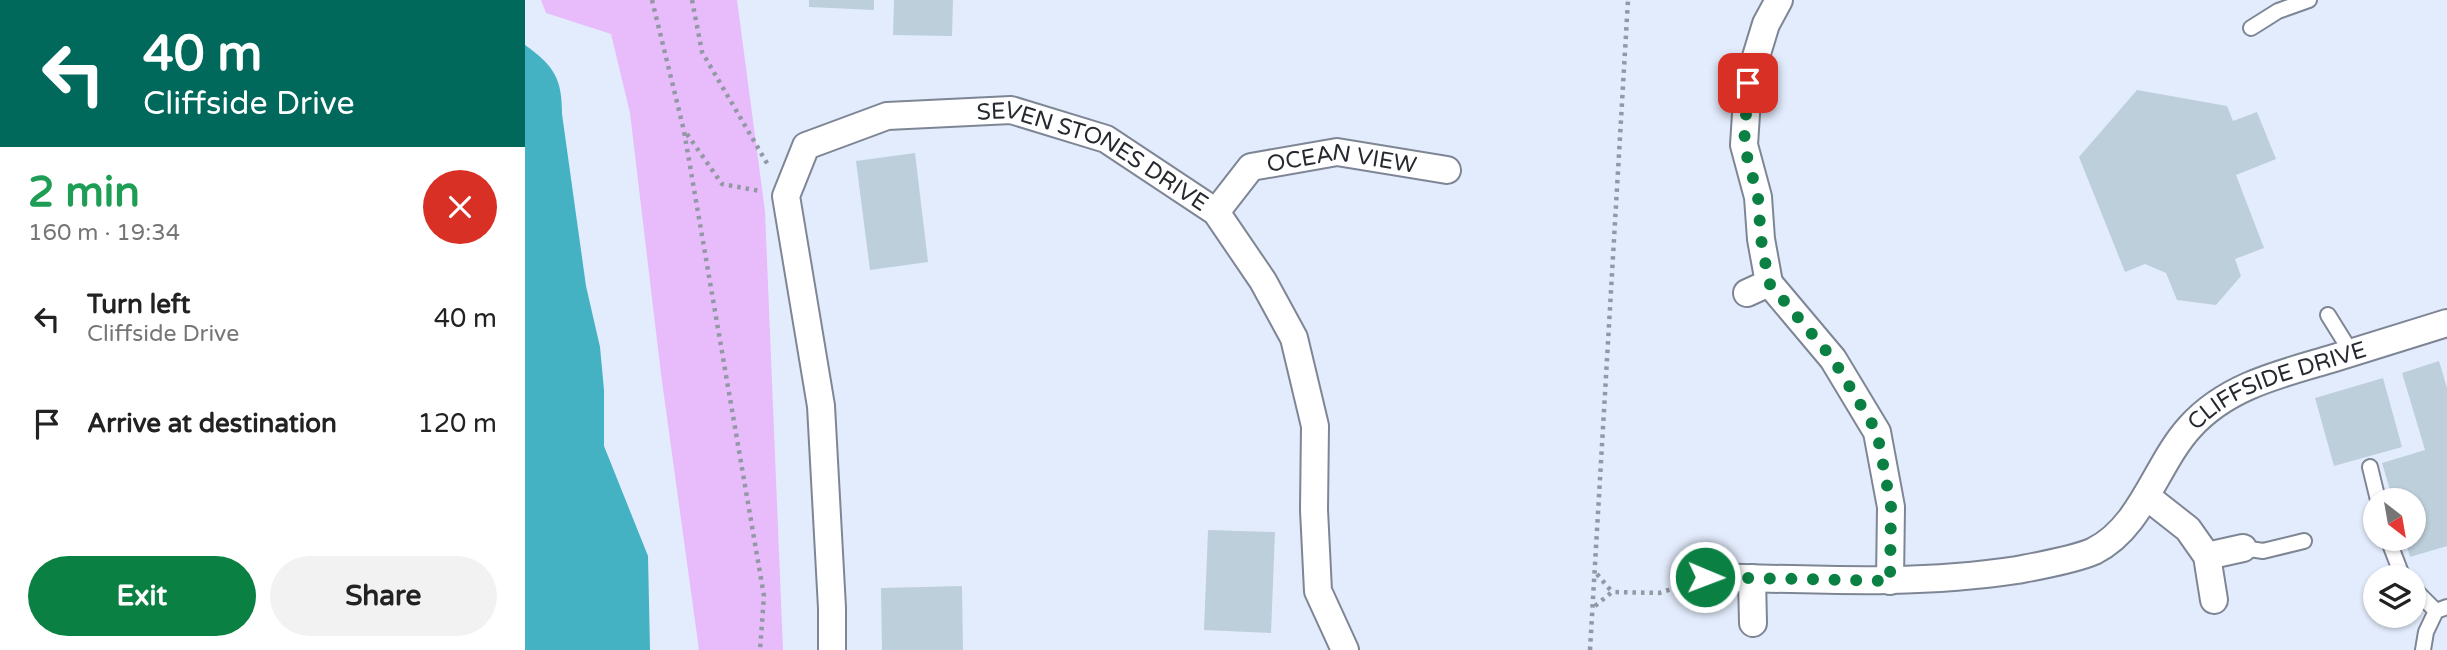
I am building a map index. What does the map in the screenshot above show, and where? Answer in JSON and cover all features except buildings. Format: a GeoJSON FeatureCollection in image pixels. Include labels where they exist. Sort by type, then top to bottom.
{"type":"FeatureCollection","features":[{"type":"Feature","properties":{"kind":"street"},"geometry":{"type":"LineString","coordinates":[[1779,0],[1766,24],[1748,83],[1744,145],[1758,197],[1761,239],[1758,288],[1833,359],[1877,432],[1891,507],[1890,581]]}},
{"type":"Feature","properties":{"kind":"street","name":"SEVEN STONES DRIVE"},"geometry":{"type":"LineString","coordinates":[[786,196],[806,146],[887,116],[1011,110],[1106,139],[1216,212],[1263,281],[1294,338],[1315,426],[1314,510],[1318,591],[1345,650]]}},
{"type":"Feature","properties":{"kind":"street","name":"OCEAN VIEW"},"geometry":{"type":"LineString","coordinates":[[1216,212],[1251,167],[1337,152],[1447,170]]}},
{"type":"Feature","properties":{"kind":"street"},"geometry":{"type":"LineString","coordinates":[[786,196],[821,406],[832,650]]}},
{"type":"Feature","properties":{"kind":"street","name":"CLIFFSIDE DRIVE"},"geometry":{"type":"LineString","coordinates":[[1705,577],[1890,581],[1974,576],[2040,566],[2094,551],[2120,531],[2146,496],[2165,459],[2190,426],[2220,399],[2258,382],[2447,323]]}},
{"type":"Feature","properties":{"kind":"street"},"geometry":{"type":"LineString","coordinates":[[2146,496],[2188,529],[2207,556],[2214,600]]}},
{"type":"Feature","properties":{"kind":"street"},"geometry":{"type":"LineString","coordinates":[[2207,556],[2242,548]]}},
{"type":"Feature","properties":{"kind":"street"},"geometry":{"type":"LineString","coordinates":[[1752,578],[1753,623]]}},
{"type":"Feature","properties":{"kind":"lane"},"geometry":{"type":"LineString","coordinates":[[2251,28],[2278,11],[2309,0]]}},
{"type":"Feature","properties":{"kind":"lane"},"geometry":{"type":"LineString","coordinates":[[2328,315],[2351,352]]}},
{"type":"Feature","properties":{"kind":"lane"},"geometry":{"type":"LineString","coordinates":[[2370,467],[2375,488]]}},
{"type":"Feature","properties":{"kind":"lane"},"geometry":{"type":"LineString","coordinates":[[2242,548],[2263,551],[2304,541]]}},
{"type":"Feature","properties":{"kind":"lane"},"geometry":{"type":"LineString","coordinates":[[2423,650],[2426,632],[2441,609],[2426,598]]}},
{"type":"Feature","properties":{"kind":"path"},"geometry":{"type":"LineString","coordinates":[[652,0],[684,131],[764,596],[760,650]]}},
{"type":"Feature","properties":{"kind":"path"},"geometry":{"type":"LineString","coordinates":[[692,0],[702,52],[786,196]]}},
{"type":"Feature","properties":{"kind":"path"},"geometry":{"type":"LineString","coordinates":[[1590,650],[1597,574],[1628,0]]}},
{"type":"Feature","properties":{"kind":"path"},"geometry":{"type":"LineString","coordinates":[[684,131],[722,184],[786,196]]}},
{"type":"Feature","properties":{"kind":"path"},"geometry":{"type":"LineString","coordinates":[[1597,574],[1612,592]]}},
{"type":"Feature","properties":{"kind":"path"},"geometry":{"type":"LineString","coordinates":[[1594,607],[1612,592],[1659,593],[1705,577]]}},
{"type":"Feature","properties":{"kind":"shaded area"},"geometry":{"type":"Polygon","coordinates":[[[541,0],[737,0],[765,211],[783,650],[699,650],[661,374],[630,113],[611,34],[546,13],[541,0]]]}},
{"type":"Feature","properties":{"kind":"water"},"geometry":{"type":"Polygon","coordinates":[[[525,45],[549,67],[560,91],[586,286],[600,347],[604,390],[604,446],[648,556],[650,650],[525,650],[525,45]]]}},
{"type":"Feature","properties":{"kind":"route"},"geometry":{"type":"LineString","coordinates":[[1705,577],[1890,581],[1891,507],[1877,432],[1833,359],[1769,283],[1761,239],[1758,197],[1744,145],[1748,83]]}}]}
